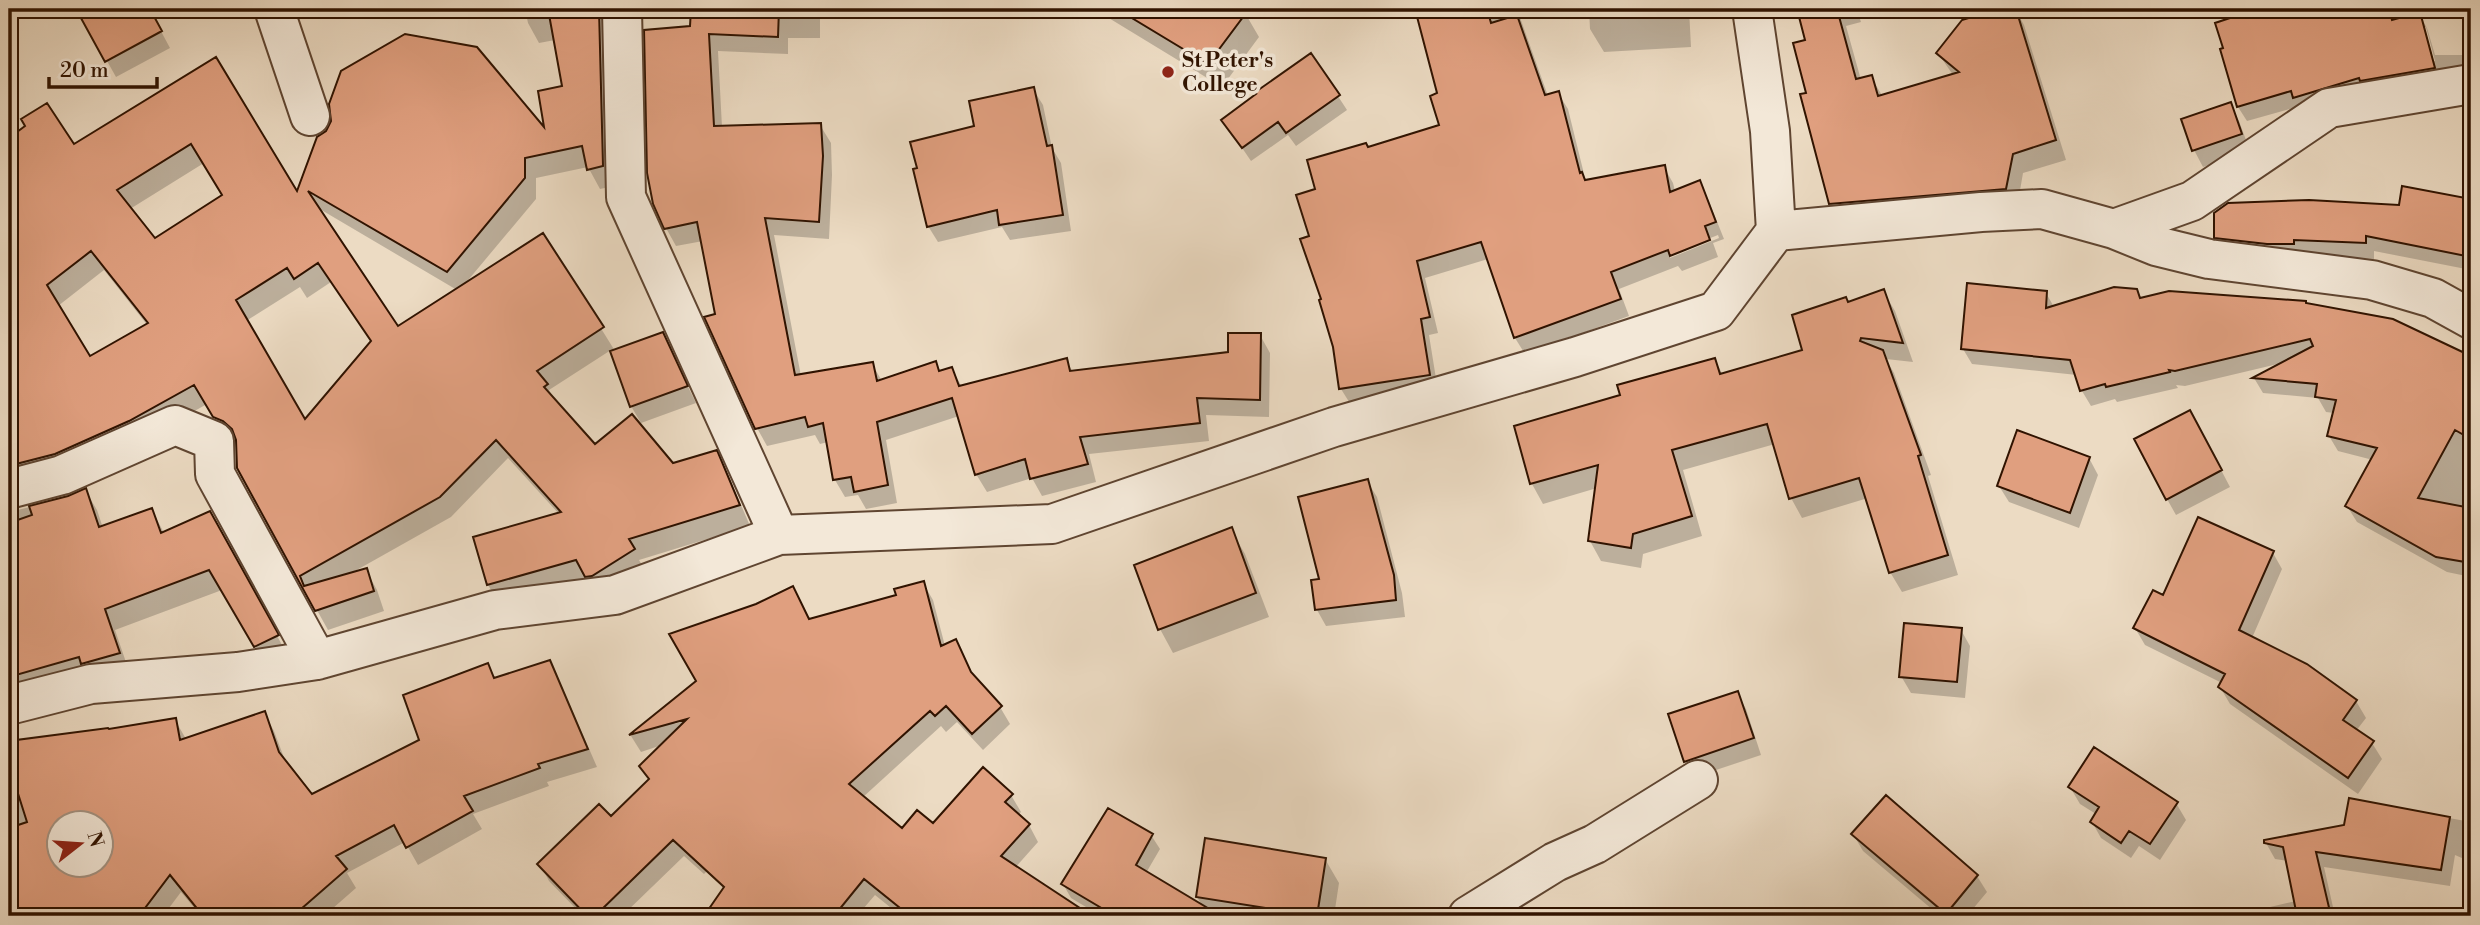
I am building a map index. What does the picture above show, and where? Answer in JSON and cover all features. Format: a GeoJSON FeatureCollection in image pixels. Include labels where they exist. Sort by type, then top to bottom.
{"type":"FeatureCollection","features":[{"type":"Feature","properties":{"kind":"street"},"geometry":{"type":"LineString","coordinates":[[274,9],[310,116]]}},
{"type":"Feature","properties":{"kind":"street"},"geometry":{"type":"LineString","coordinates":[[622,9],[626,197],[779,535]]}},
{"type":"Feature","properties":{"kind":"street"},"geometry":{"type":"LineString","coordinates":[[9,705],[91,684],[238,672],[317,660],[495,610],[615,595],[779,535],[1052,524],[1334,428],[1574,357],[1716,311],[1776,231],[1770,131],[1752,9]]}},
{"type":"Feature","properties":{"kind":"street"},"geometry":{"type":"LineString","coordinates":[[2114,229],[2192,201],[2329,108],[2471,84]]}},
{"type":"Feature","properties":{"kind":"street"},"geometry":{"type":"LineString","coordinates":[[1776,231],[2042,209],[2114,229],[2156,246],[2208,259],[2372,280],[2433,298],[2471,319]]}},
{"type":"Feature","properties":{"kind":"street"},"geometry":{"type":"LineString","coordinates":[[9,489],[61,475],[175,425],[214,441],[215,474],[317,660]]}},
{"type":"Feature","properties":{"kind":"street"},"geometry":{"type":"LineString","coordinates":[[1468,916],[1555,862],[1595,844],[1698,780]]}},
{"type":"Feature","properties":{"kind":"building"},"geometry":{"type":"Polygon","coordinates":[[[76,9],[150,9],[162,31],[105,62],[76,9]]]}},
{"type":"Feature","properties":{"kind":"building"},"geometry":{"type":"Polygon","coordinates":[[[548,9],[599,9],[603,166],[587,170],[582,146],[525,158],[525,178],[447,272],[308,191],[398,326],[543,233],[604,327],[537,371],[548,384],[544,387],[595,444],[632,414],[673,463],[717,450],[740,505],[629,539],[635,549],[592,576],[585,577],[576,560],[487,585],[473,537],[561,512],[496,440],[440,497],[300,576],[304,586],[367,568],[374,591],[315,611],[237,468],[236,440],[232,429],[213,417],[194,385],[129,421],[55,454],[16,464],[9,439],[9,138],[25,126],[21,119],[47,103],[74,144],[216,57],[297,191],[317,137],[326,131],[331,121],[329,104],[341,71],[405,34],[477,47],[544,127],[538,91],[562,86],[548,9]],[[191,144],[117,190],[155,238],[222,195],[191,144]],[[91,251],[47,285],[90,356],[148,323],[91,251]],[[318,263],[294,279],[287,268],[236,300],[305,419],[371,341],[318,263]]]}},
{"type":"Feature","properties":{"kind":"building"},"geometry":{"type":"Polygon","coordinates":[[[691,9],[779,9],[778,37],[709,34],[714,126],[821,123],[823,156],[819,222],[765,218],[795,375],[873,362],[877,381],[936,361],[939,371],[952,367],[959,386],[1067,358],[1070,371],[1228,352],[1228,333],[1261,333],[1260,400],[1197,398],[1200,423],[1080,437],[1088,464],[1030,479],[1025,459],[975,475],[952,398],[877,422],[888,485],[854,492],[851,477],[833,480],[823,423],[808,427],[805,417],[755,429],[704,317],[715,314],[697,222],[664,229],[653,204],[647,173],[644,30],[690,26],[691,9]]]}},
{"type":"Feature","properties":{"kind":"building"},"geometry":{"type":"Polygon","coordinates":[[[1117,9],[1249,9],[1208,64],[1117,9]]]}},
{"type":"Feature","properties":{"kind":"building"},"geometry":{"type":"Polygon","coordinates":[[[1415,9],[1487,9],[1491,23],[1517,15],[1545,95],[1559,91],[1580,173],[1582,172],[1585,180],[1665,165],[1670,192],[1700,180],[1716,222],[1705,226],[1710,240],[1670,256],[1668,250],[1611,272],[1621,299],[1514,338],[1481,242],[1417,261],[1430,317],[1421,319],[1430,375],[1339,389],[1333,347],[1319,300],[1321,299],[1300,239],[1309,236],[1296,195],[1315,189],[1307,160],[1366,143],[1368,147],[1439,125],[1430,96],[1437,93],[1415,9]]]}},
{"type":"Feature","properties":{"kind":"building"},"geometry":{"type":"Polygon","coordinates":[[[1797,9],[1837,9],[1856,79],[1872,75],[1878,96],[1959,72],[1936,53],[1962,20],[1998,9],[2016,9],[2056,140],[2013,154],[2006,189],[1829,204],[1800,94],[1806,93],[1793,43],[1805,40],[1797,9]]]}},
{"type":"Feature","properties":{"kind":"building"},"geometry":{"type":"Polygon","coordinates":[[[2257,9],[2389,9],[2392,20],[2420,12],[2435,68],[2360,81],[2359,78],[2293,98],[2291,91],[2237,107],[2215,23],[2257,9]]]}},
{"type":"Feature","properties":{"kind":"building"},"geometry":{"type":"Polygon","coordinates":[[[1311,53],[1340,95],[1286,133],[1278,122],[1242,148],[1221,120],[1311,53]]]}},
{"type":"Feature","properties":{"kind":"building"},"geometry":{"type":"Polygon","coordinates":[[[1034,87],[1047,146],[1052,145],[1063,215],[999,225],[997,210],[927,227],[913,169],[917,168],[910,142],[974,126],[969,101],[1034,87]]]}},
{"type":"Feature","properties":{"kind":"building"},"geometry":{"type":"Polygon","coordinates":[[[2231,102],[2242,134],[2192,151],[2181,119],[2231,102]]]}},
{"type":"Feature","properties":{"kind":"building"},"geometry":{"type":"Polygon","coordinates":[[[2402,186],[2471,199],[2471,257],[2366,236],[2366,243],[2294,240],[2294,244],[2214,238],[2214,213],[2228,203],[2309,200],[2399,205],[2402,186]]]}},
{"type":"Feature","properties":{"kind":"building"},"geometry":{"type":"Polygon","coordinates":[[[1967,283],[2047,291],[2046,308],[2114,287],[2137,289],[2140,298],[2169,291],[2306,301],[2393,319],[2471,356],[2471,439],[2455,430],[2418,498],[2471,508],[2471,563],[2436,557],[2345,506],[2377,448],[2327,436],[2336,400],[2315,397],[2317,384],[2252,378],[2313,346],[2310,339],[2080,391],[2070,360],[1961,349],[1967,283]]]}},
{"type":"Feature","properties":{"kind":"building"},"geometry":{"type":"Polygon","coordinates":[[[1884,289],[1903,343],[1861,338],[1860,341],[1883,350],[1921,455],[1918,456],[1948,555],[1889,573],[1859,478],[1789,499],[1767,424],[1672,450],[1692,516],[1633,534],[1631,548],[1588,541],[1598,465],[1530,484],[1514,426],[1620,395],[1617,385],[1715,358],[1720,374],[1802,350],[1792,315],[1846,297],[1848,302],[1884,289]]]}},
{"type":"Feature","properties":{"kind":"building"},"geometry":{"type":"Polygon","coordinates":[[[663,332],[688,386],[630,407],[610,351],[663,332]]]}},
{"type":"Feature","properties":{"kind":"building"},"geometry":{"type":"Polygon","coordinates":[[[2190,410],[2222,470],[2166,500],[2134,439],[2190,410]]]}},
{"type":"Feature","properties":{"kind":"building"},"geometry":{"type":"Polygon","coordinates":[[[2017,430],[2090,457],[2070,513],[1997,486],[2017,430]]]}},
{"type":"Feature","properties":{"kind":"building"},"geometry":{"type":"Polygon","coordinates":[[[1368,479],[1394,575],[1396,600],[1315,610],[1311,580],[1319,579],[1298,497],[1368,479]]]}},
{"type":"Feature","properties":{"kind":"building"},"geometry":{"type":"Polygon","coordinates":[[[86,488],[99,527],[152,508],[161,533],[210,511],[279,635],[254,647],[209,570],[105,609],[120,653],[81,664],[79,657],[9,677],[9,523],[32,515],[29,506],[68,496],[86,488]]]}},
{"type":"Feature","properties":{"kind":"building"},"geometry":{"type":"Polygon","coordinates":[[[2198,517],[2274,551],[2239,630],[2307,664],[2357,700],[2343,720],[2374,741],[2348,778],[2218,687],[2225,674],[2133,628],[2153,590],[2163,595],[2198,517]]]}},
{"type":"Feature","properties":{"kind":"building"},"geometry":{"type":"Polygon","coordinates":[[[1232,527],[1256,593],[1158,630],[1134,565],[1232,527]]]}},
{"type":"Feature","properties":{"kind":"building"},"geometry":{"type":"Polygon","coordinates":[[[924,581],[941,646],[956,639],[971,672],[1002,706],[972,734],[946,706],[935,716],[930,711],[849,784],[902,828],[917,810],[933,823],[983,767],[1013,794],[1005,802],[1030,824],[1001,856],[1092,916],[910,916],[864,879],[834,916],[704,916],[724,887],[673,840],[595,916],[587,916],[537,864],[599,804],[611,816],[649,779],[639,766],[687,719],[629,735],[696,681],[669,634],[756,604],[793,586],[809,619],[896,595],[894,589],[924,581]]]}},
{"type":"Feature","properties":{"kind":"building"},"geometry":{"type":"Polygon","coordinates":[[[1904,623],[1962,628],[1957,682],[1899,677],[1904,623]]]}},
{"type":"Feature","properties":{"kind":"building"},"geometry":{"type":"Polygon","coordinates":[[[550,660],[588,749],[538,764],[540,768],[464,796],[473,811],[406,848],[394,825],[336,856],[347,869],[293,916],[203,916],[170,875],[139,916],[9,916],[9,828],[27,822],[9,765],[9,741],[176,718],[180,740],[265,711],[279,752],[312,794],[419,740],[403,695],[488,663],[494,678],[550,660]]]}},
{"type":"Feature","properties":{"kind":"building"},"geometry":{"type":"Polygon","coordinates":[[[1738,691],[1754,738],[1684,762],[1668,714],[1738,691]]]}},
{"type":"Feature","properties":{"kind":"building"},"geometry":{"type":"Polygon","coordinates":[[[2094,747],[2178,802],[2150,844],[2129,831],[2121,843],[2090,822],[2099,807],[2068,787],[2094,747]]]}},
{"type":"Feature","properties":{"kind":"building"},"geometry":{"type":"Polygon","coordinates":[[[1886,795],[1978,875],[1946,914],[1851,834],[1886,795]]]}},
{"type":"Feature","properties":{"kind":"building"},"geometry":{"type":"Polygon","coordinates":[[[2349,798],[2450,817],[2441,870],[2316,852],[2331,916],[2297,916],[2283,847],[2264,843],[2264,840],[2344,825],[2349,798]]]}},
{"type":"Feature","properties":{"kind":"building"},"geometry":{"type":"Polygon","coordinates":[[[1108,808],[1153,834],[1136,865],[1221,916],[1115,916],[1061,884],[1108,808]]]}},
{"type":"Feature","properties":{"kind":"building"},"geometry":{"type":"Polygon","coordinates":[[[1205,838],[1326,858],[1317,916],[1196,897],[1205,838]]]}},
{"type":"Feature","properties":{"kind":"place","name":"St Peter's College"},"geometry":{"type":"Point","coordinates":[1168,72]}}]}
